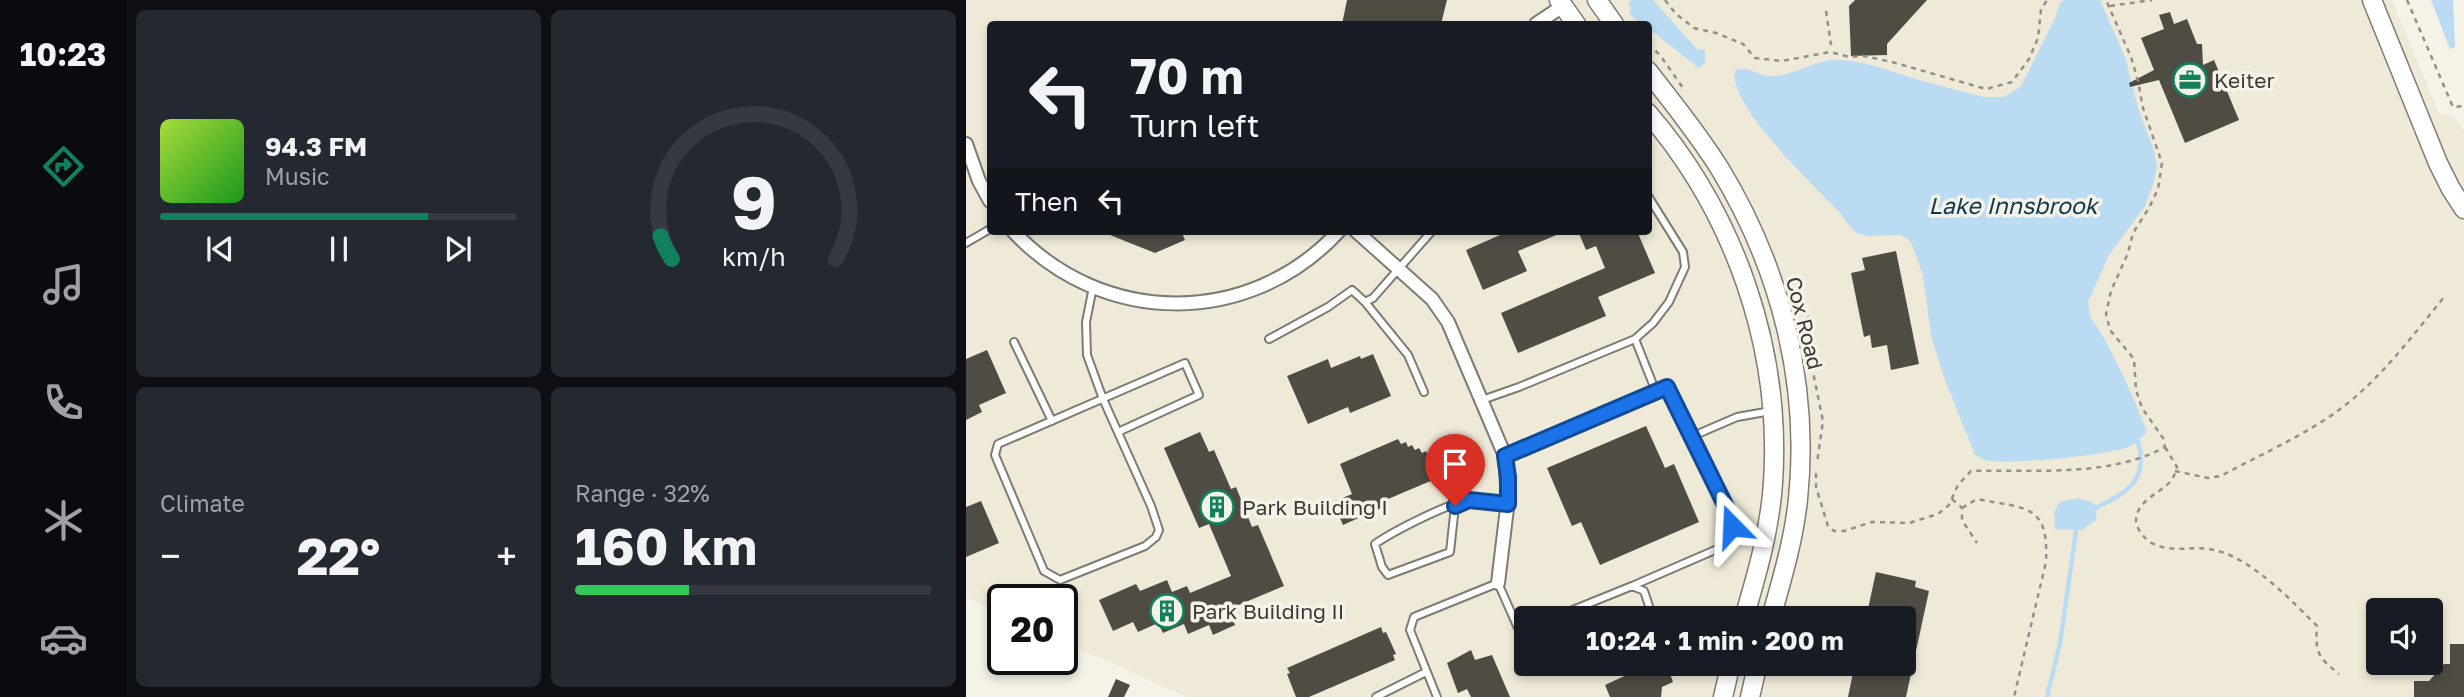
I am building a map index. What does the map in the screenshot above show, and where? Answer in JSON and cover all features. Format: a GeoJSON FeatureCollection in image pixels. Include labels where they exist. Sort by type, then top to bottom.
{"type":"FeatureCollection","features":[{"type":"Feature","properties":{"kind":"main road"},"geometry":{"type":"LineString","coordinates":[[1597,0],[1612,21]]}},
{"type":"Feature","properties":{"kind":"main road"},"geometry":{"type":"LineString","coordinates":[[2372,0],[2438,163],[2464,209]]}},
{"type":"Feature","properties":{"kind":"main road"},"geometry":{"type":"LineString","coordinates":[[1565,2],[1574,21]]}},
{"type":"Feature","properties":{"kind":"main road","name":"Cox Road"},"geometry":{"type":"LineString","coordinates":[[1652,76],[1699,137],[1741,207],[1767,265],[1787,331],[1797,383],[1800,471],[1792,535],[1774,606]]}},
{"type":"Feature","properties":{"kind":"main road"},"geometry":{"type":"LineString","coordinates":[[1652,118],[1674,145],[1726,233],[1749,292],[1769,373],[1773,411],[1773,484],[1760,561],[1747,606]]}},
{"type":"Feature","properties":{"kind":"main road"},"geometry":{"type":"LineString","coordinates":[[1723,697],[1728,676]]}},
{"type":"Feature","properties":{"kind":"main road"},"geometry":{"type":"LineString","coordinates":[[1750,697],[1755,676]]}},
{"type":"Feature","properties":{"kind":"street"},"geometry":{"type":"LineString","coordinates":[[1540,21],[1565,2]]}},
{"type":"Feature","properties":{"kind":"street"},"geometry":{"type":"LineString","coordinates":[[966,144],[987,196]]}},
{"type":"Feature","properties":{"kind":"street"},"geometry":{"type":"LineString","coordinates":[[1017,235],[1057,269],[1093,287],[1128,299],[1166,304],[1191,304],[1233,297],[1279,279],[1335,235]]}},
{"type":"Feature","properties":{"kind":"street"},"geometry":{"type":"LineString","coordinates":[[1360,235],[1432,299],[1448,322],[1505,456],[1508,504],[1497,583]]}},
{"type":"Feature","properties":{"kind":"lane"},"geometry":{"type":"LineString","coordinates":[[1482,400],[1635,339],[1653,323],[1669,302],[1685,267],[1683,252],[1652,202]]}},
{"type":"Feature","properties":{"kind":"lane"},"geometry":{"type":"LineString","coordinates":[[966,243],[987,231]]}},
{"type":"Feature","properties":{"kind":"lane"},"geometry":{"type":"LineString","coordinates":[[1365,302],[1378,294],[1429,235]]}},
{"type":"Feature","properties":{"kind":"lane"},"geometry":{"type":"LineString","coordinates":[[1093,287],[1086,322],[1087,355],[1103,399],[1118,432],[1152,506],[1160,530],[1145,546],[1060,580],[1044,571],[995,456],[998,444],[1103,399],[1185,363],[1199,395],[1118,432]]}},
{"type":"Feature","properties":{"kind":"lane"},"geometry":{"type":"LineString","coordinates":[[1269,339],[1328,307],[1352,290],[1408,355],[1424,392]]}},
{"type":"Feature","properties":{"kind":"lane"},"geometry":{"type":"LineString","coordinates":[[1635,339],[1656,392]]}},
{"type":"Feature","properties":{"kind":"lane"},"geometry":{"type":"LineString","coordinates":[[1014,342],[1052,421]]}},
{"type":"Feature","properties":{"kind":"lane"},"geometry":{"type":"LineString","coordinates":[[1505,456],[1667,387],[1693,436],[1730,515],[1731,533],[1722,547],[1583,606]]}},
{"type":"Feature","properties":{"kind":"lane"},"geometry":{"type":"LineString","coordinates":[[1693,436],[1737,417],[1773,411]]}},
{"type":"Feature","properties":{"kind":"lane"},"geometry":{"type":"LineString","coordinates":[[1455,506],[1450,552],[1388,575],[1382,567],[1375,544],[1433,514],[1469,500],[1508,504]]}},
{"type":"Feature","properties":{"kind":"lane"},"geometry":{"type":"LineString","coordinates":[[1437,697],[1410,630],[1414,617],[1497,583],[1514,614]]}},
{"type":"Feature","properties":{"kind":"lane"},"geometry":{"type":"LineString","coordinates":[[1632,586],[1644,591],[1649,606]]}},
{"type":"Feature","properties":{"kind":"lane"},"geometry":{"type":"LineString","coordinates":[[1376,697],[1426,672]]}},
{"type":"Feature","properties":{"kind":"path"},"geometry":{"type":"LineString","coordinates":[[1665,0],[1676,14],[1694,28],[1743,44],[1755,58],[1782,61],[1830,52],[1850,57],[1864,56],[1986,89],[2012,82],[2029,59],[2038,38],[2041,10],[2047,0]]}},
{"type":"Feature","properties":{"kind":"path"},"geometry":{"type":"LineString","coordinates":[[2106,0],[2131,57],[2143,108],[2162,163],[2154,196],[2133,233],[2128,253],[2111,290],[2106,314],[2110,330],[2134,359],[2136,390],[2142,408],[2163,438],[2165,447],[2177,467],[2172,480],[2143,503],[2136,520],[2140,533],[2150,543],[2169,551],[2198,547],[2240,559],[2317,626],[2315,648],[2322,660],[2339,674]]}},
{"type":"Feature","properties":{"kind":"path"},"geometry":{"type":"LineString","coordinates":[[2110,6],[2152,0]]}},
{"type":"Feature","properties":{"kind":"path"},"geometry":{"type":"LineString","coordinates":[[2407,0],[2453,107],[2464,106]]}},
{"type":"Feature","properties":{"kind":"path"},"geometry":{"type":"LineString","coordinates":[[1826,11],[1829,45],[1837,44]]}},
{"type":"Feature","properties":{"kind":"path"},"geometry":{"type":"LineString","coordinates":[[1652,48],[1686,92]]}},
{"type":"Feature","properties":{"kind":"path"},"geometry":{"type":"LineString","coordinates":[[1785,271],[1809,318],[1814,377],[1823,421],[1816,467],[1816,487],[1828,526],[1834,531],[1844,531],[1871,522],[1909,523],[1938,514],[1949,505],[1958,485],[1971,471],[2071,469],[2146,457],[2165,447]]}},
{"type":"Feature","properties":{"kind":"path"},"geometry":{"type":"LineString","coordinates":[[2175,471],[2208,478],[2221,476],[2321,423],[2388,365],[2445,296]]}},
{"type":"Feature","properties":{"kind":"path"},"geometry":{"type":"LineString","coordinates":[[1952,499],[1962,508],[1962,520],[1977,543]]}},
{"type":"Feature","properties":{"kind":"path"},"geometry":{"type":"LineString","coordinates":[[1962,508],[1973,500],[1991,502],[2031,511],[2043,524],[2047,540],[2046,562],[2014,697]]}},
{"type":"Feature","properties":{"kind":"shaded area"},"geometry":{"type":"Polygon","coordinates":[[[966,0],[2392,0],[2439,113],[2453,116],[2464,131],[2464,697],[1187,697],[1078,648],[1078,584],[987,584],[987,607],[966,597],[966,0]]]}},
{"type":"Feature","properties":{"kind":"water"},"geometry":{"type":"Polygon","coordinates":[[[1653,0],[1697,49],[1705,50],[1705,63],[1699,68],[1652,31],[1652,21],[1638,21],[1630,15],[1629,1],[1653,0]]]}},
{"type":"Feature","properties":{"kind":"water","name":"Lake Innsbrook"},"geometry":{"type":"Polygon","coordinates":[[[2064,0],[2100,0],[2125,57],[2139,111],[2154,150],[2157,167],[2145,206],[2109,255],[2088,302],[2090,316],[2125,379],[2147,431],[2133,445],[2114,451],[2033,461],[1985,460],[1975,455],[1945,380],[1931,336],[1923,275],[1909,240],[1900,235],[1867,236],[1856,233],[1758,124],[1736,86],[1735,71],[1744,69],[1778,76],[1825,61],[1852,61],[1984,97],[2004,97],[2021,86],[2060,3],[2064,0]]]}},
{"type":"Feature","properties":{"kind":"water"},"geometry":{"type":"Polygon","coordinates":[[[2431,0],[2453,0],[2455,47],[2450,49],[2431,0]]]}},
{"type":"Feature","properties":{"kind":"water"},"geometry":{"type":"Polygon","coordinates":[[[2077,498],[2092,502],[2097,507],[2096,520],[2082,530],[2055,529],[2054,512],[2060,502],[2077,498]]]}},
{"type":"Feature","properties":{"kind":"building"},"geometry":{"type":"Polygon","coordinates":[[[1347,0],[1447,0],[1442,21],[1343,21],[1347,0]]]}},
{"type":"Feature","properties":{"kind":"building"},"geometry":{"type":"Polygon","coordinates":[[[1855,0],[1927,0],[1887,44],[1887,55],[1851,56],[1849,6],[1855,0]]]}},
{"type":"Feature","properties":{"kind":"building"},"geometry":{"type":"Polygon","coordinates":[[[2170,12],[2174,24],[2187,19],[2197,44],[2202,44],[2203,65],[2214,60],[2239,120],[2185,143],[2159,80],[2130,87],[2129,83],[2154,70],[2141,38],[2164,29],[2159,15],[2170,12]]]}},
{"type":"Feature","properties":{"kind":"building"},"geometry":{"type":"Polygon","coordinates":[[[1110,235],[1183,235],[1185,240],[1155,253],[1110,235]]]}},
{"type":"Feature","properties":{"kind":"building"},"geometry":{"type":"Polygon","coordinates":[[[1500,235],[1556,235],[1518,251],[1527,271],[1483,290],[1466,250],[1500,235]]]}},
{"type":"Feature","properties":{"kind":"building"},"geometry":{"type":"Polygon","coordinates":[[[1580,235],[1639,235],[1655,273],[1598,297],[1606,316],[1518,353],[1501,313],[1605,268],[1596,246],[1586,250],[1580,235]]]}},
{"type":"Feature","properties":{"kind":"building"},"geometry":{"type":"Polygon","coordinates":[[[1896,251],[1919,364],[1891,370],[1887,345],[1872,348],[1870,335],[1864,337],[1851,273],[1865,270],[1862,258],[1896,251]]]}},
{"type":"Feature","properties":{"kind":"building"},"geometry":{"type":"Polygon","coordinates":[[[987,350],[1006,393],[979,405],[982,412],[966,420],[966,359],[987,350]]]}},
{"type":"Feature","properties":{"kind":"building"},"geometry":{"type":"Polygon","coordinates":[[[1373,354],[1391,396],[1350,413],[1348,407],[1308,424],[1287,376],[1328,359],[1331,368],[1360,356],[1361,359],[1373,354]]]}},
{"type":"Feature","properties":{"kind":"building"},"geometry":{"type":"Polygon","coordinates":[[[1646,426],[1665,468],[1674,464],[1699,522],[1600,565],[1581,522],[1572,526],[1547,468],[1646,426]]]}},
{"type":"Feature","properties":{"kind":"building"},"geometry":{"type":"Polygon","coordinates":[[[1200,432],[1209,452],[1214,450],[1231,489],[1236,487],[1252,527],[1258,525],[1284,586],[1229,609],[1235,625],[1213,635],[1209,625],[1188,634],[1184,624],[1163,633],[1158,623],[1138,632],[1133,622],[1113,631],[1099,600],[1136,584],[1140,591],[1167,580],[1172,592],[1187,586],[1190,593],[1231,576],[1209,524],[1199,528],[1164,448],[1200,432]]]}},
{"type":"Feature","properties":{"kind":"building"},"geometry":{"type":"Polygon","coordinates":[[[1398,439],[1401,444],[1406,442],[1408,447],[1412,445],[1415,450],[1419,448],[1422,453],[1426,451],[1428,456],[1433,453],[1435,458],[1440,456],[1447,474],[1381,502],[1383,507],[1343,525],[1333,502],[1352,494],[1340,464],[1398,439]]]}},
{"type":"Feature","properties":{"kind":"building"},"geometry":{"type":"Polygon","coordinates":[[[981,501],[999,543],[966,557],[966,507],[981,501]]]}},
{"type":"Feature","properties":{"kind":"building"},"geometry":{"type":"Polygon","coordinates":[[[1876,572],[1916,581],[1915,587],[1929,591],[1916,651],[1916,606],[1869,606],[1876,572]]]}},
{"type":"Feature","properties":{"kind":"building"},"geometry":{"type":"Polygon","coordinates":[[[1381,627],[1396,654],[1393,655],[1395,660],[1309,697],[1296,697],[1287,668],[1381,627]]]}},
{"type":"Feature","properties":{"kind":"building"},"geometry":{"type":"Polygon","coordinates":[[[2450,644],[2464,644],[2464,697],[2414,697],[2414,681],[2429,681],[2434,675],[2443,675],[2443,665],[2450,664],[2450,644]]]}},
{"type":"Feature","properties":{"kind":"building"},"geometry":{"type":"Polygon","coordinates":[[[1471,650],[1475,660],[1492,655],[1510,697],[1471,697],[1467,689],[1458,693],[1447,663],[1471,650]]]}},
{"type":"Feature","properties":{"kind":"building"},"geometry":{"type":"Polygon","coordinates":[[[1624,676],[1671,676],[1673,682],[1662,687],[1661,697],[1610,697],[1605,685],[1624,676]]]}},
{"type":"Feature","properties":{"kind":"building"},"geometry":{"type":"Polygon","coordinates":[[[1852,676],[1911,676],[1906,697],[1848,697],[1852,676]]]}},
{"type":"Feature","properties":{"kind":"building"},"geometry":{"type":"Polygon","coordinates":[[[1116,679],[1130,685],[1124,697],[1108,697],[1116,679]]]}},
{"type":"Feature","properties":{"kind":"waterway"},"geometry":{"type":"LineString","coordinates":[[2092,510],[2123,492],[2137,477],[2141,456],[2138,442]]}},
{"type":"Feature","properties":{"kind":"waterway"},"geometry":{"type":"LineString","coordinates":[[2047,697],[2060,643],[2077,524]]}},
{"type":"Feature","properties":{"kind":"place","name":"Keiter"},"geometry":{"type":"Point","coordinates":[2190,80]}},
{"type":"Feature","properties":{"kind":"place","name":"Park Building I"},"geometry":{"type":"Point","coordinates":[1217,507]}},
{"type":"Feature","properties":{"kind":"place","name":"Park Building II"},"geometry":{"type":"Point","coordinates":[1167,611]}},
{"type":"Feature","properties":{"kind":"route"},"geometry":{"type":"LineString","coordinates":[[1455,506],[1469,500],[1508,504],[1505,456],[1667,387],[1730,515],[1732,526]]}}]}
